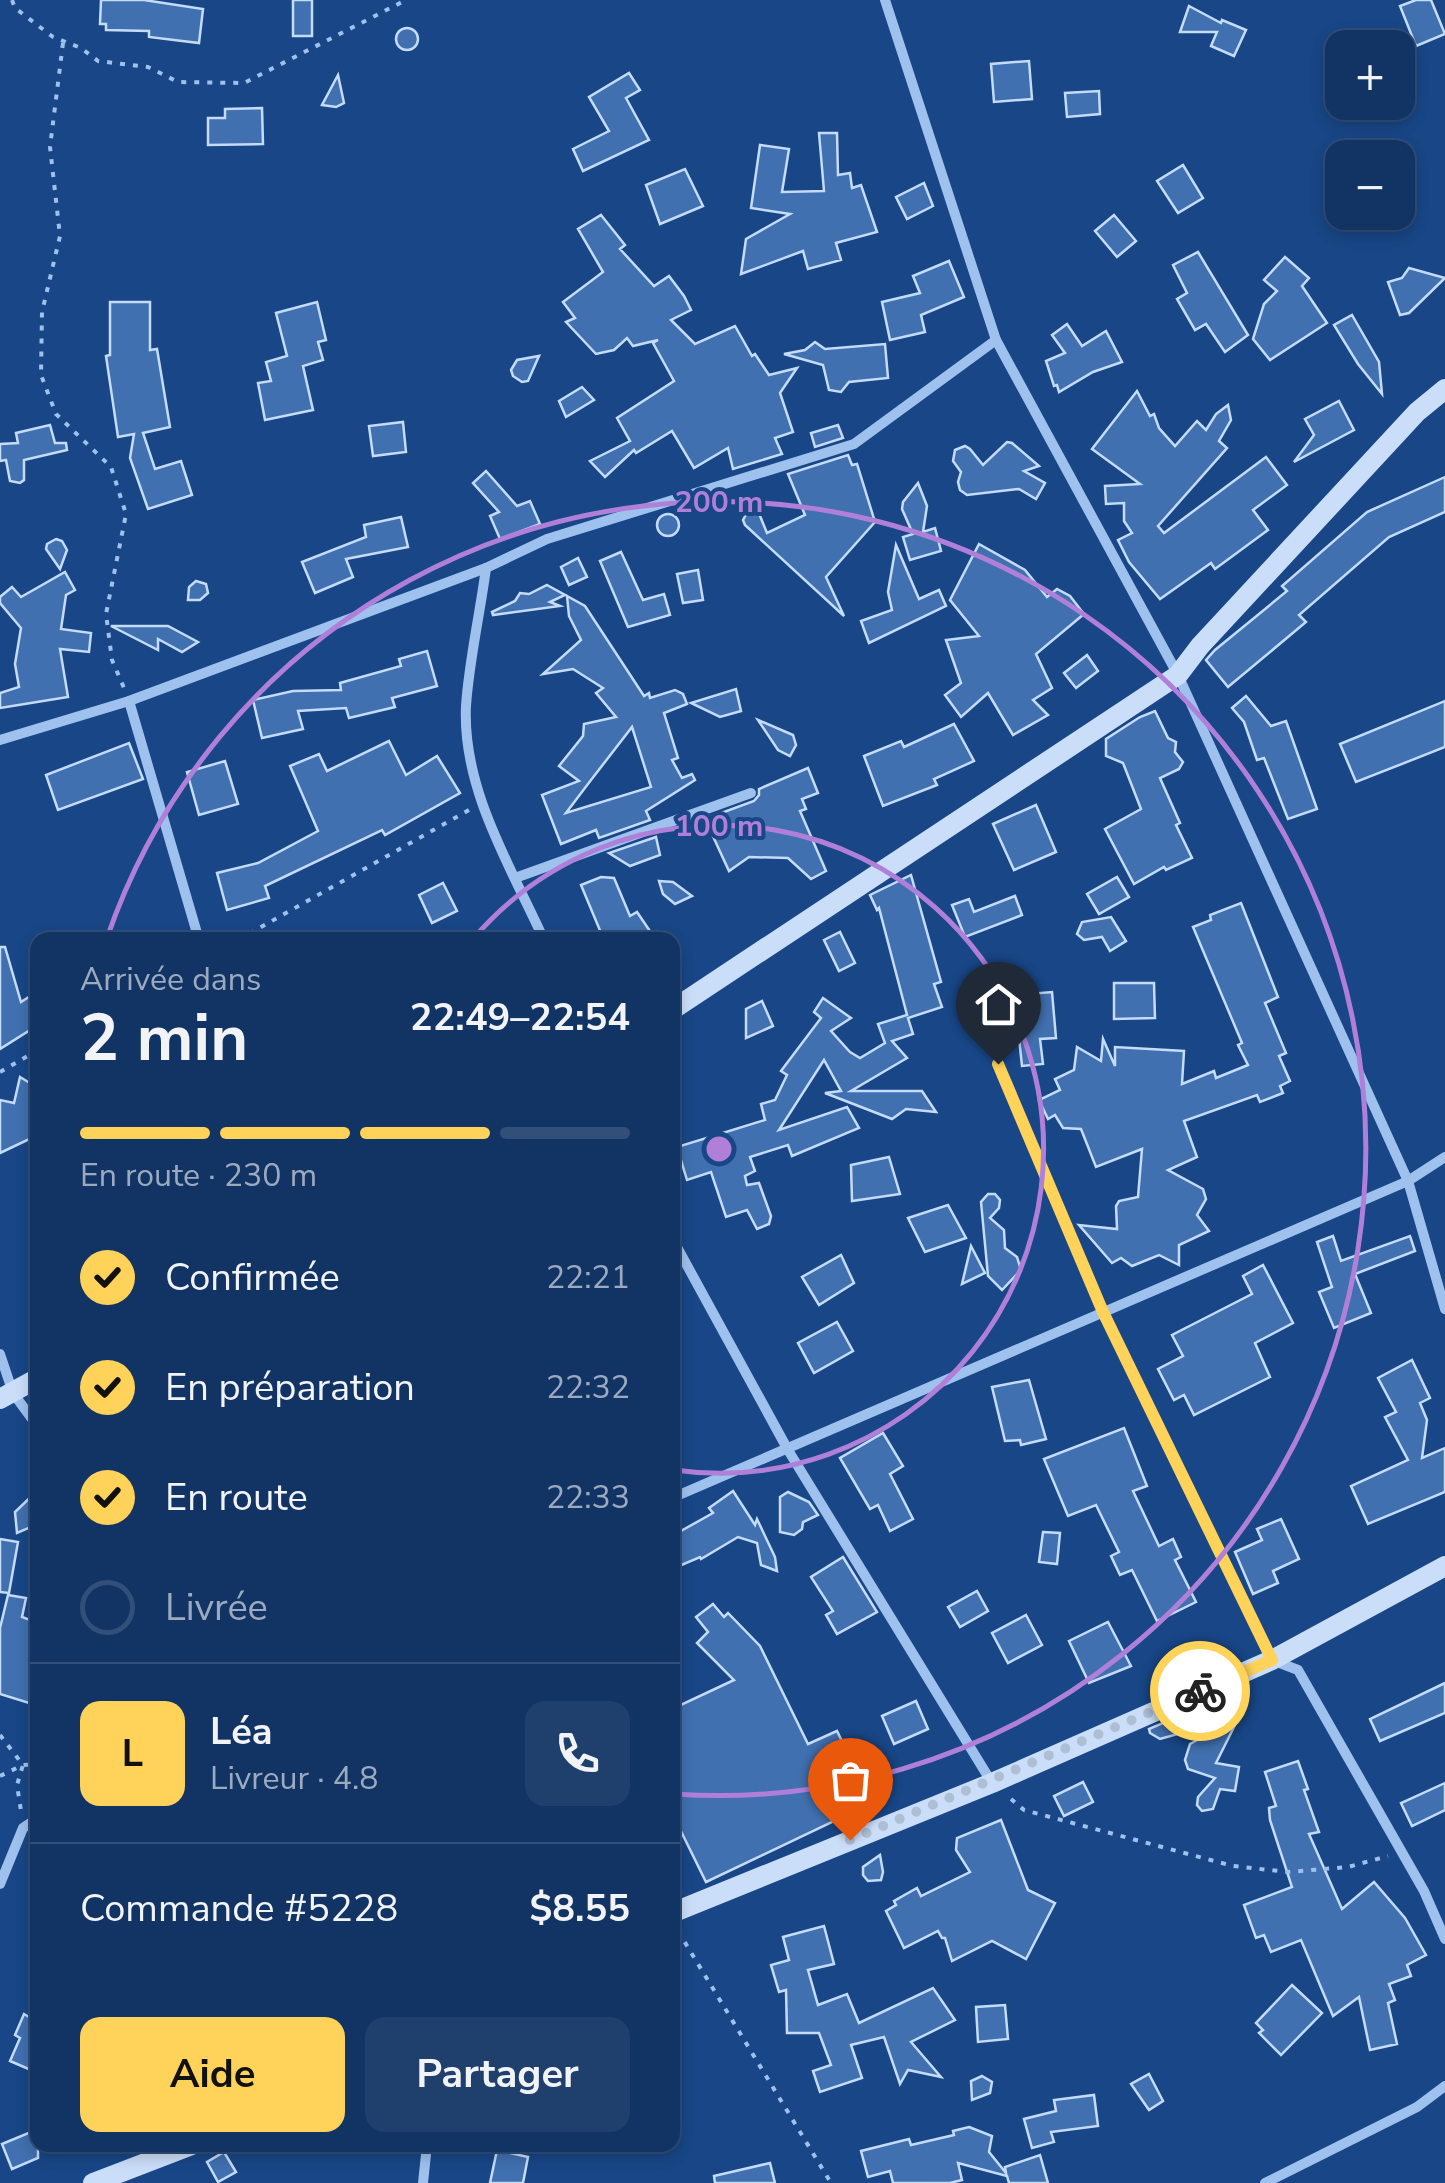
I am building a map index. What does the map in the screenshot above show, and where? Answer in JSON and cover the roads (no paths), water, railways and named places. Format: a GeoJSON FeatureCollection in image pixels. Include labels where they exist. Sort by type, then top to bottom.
{"type":"FeatureCollection","features":[{"type":"Feature","properties":{"kind":"main road"},"geometry":{"type":"LineString","coordinates":[[680,1005],[1178,676],[1200,646],[1417,412],[1445,389]]}},
{"type":"Feature","properties":{"kind":"main road"},"geometry":{"type":"LineString","coordinates":[[7,1396],[30,1383]]}},
{"type":"Feature","properties":{"kind":"main road"},"geometry":{"type":"LineString","coordinates":[[680,1910],[992,1783],[1272,1660],[1445,1566]]}},
{"type":"Feature","properties":{"kind":"main road"},"geometry":{"type":"LineString","coordinates":[[93,2183],[174,2152]]}},
{"type":"Feature","properties":{"kind":"street"},"geometry":{"type":"LineString","coordinates":[[884,0],[996,340],[1178,676],[1408,1181],[1445,1309]]}},
{"type":"Feature","properties":{"kind":"street"},"geometry":{"type":"LineString","coordinates":[[0,740],[129,701],[486,568],[548,539],[854,444],[996,340]]}},
{"type":"Feature","properties":{"kind":"street"},"geometry":{"type":"LineString","coordinates":[[486,568],[466,708],[471,764],[482,803],[540,932]]}},
{"type":"Feature","properties":{"kind":"street"},"geometry":{"type":"LineString","coordinates":[[129,701],[196,932]]}},
{"type":"Feature","properties":{"kind":"street"},"geometry":{"type":"LineString","coordinates":[[516,878],[751,793]]}},
{"type":"Feature","properties":{"kind":"street"},"geometry":{"type":"LineString","coordinates":[[998,1064],[1103,1312],[1272,1660],[1298,1670],[1402,1852],[1445,1939]]}},
{"type":"Feature","properties":{"kind":"street"},"geometry":{"type":"LineString","coordinates":[[680,1495],[1408,1181],[1445,1157]]}},
{"type":"Feature","properties":{"kind":"street"},"geometry":{"type":"LineString","coordinates":[[680,1253],[788,1450],[992,1783]]}},
{"type":"Feature","properties":{"kind":"street"},"geometry":{"type":"LineString","coordinates":[[0,1354],[7,1396],[30,1419]]}},
{"type":"Feature","properties":{"kind":"street"},"geometry":{"type":"LineString","coordinates":[[0,1884],[23,1828],[30,1823]]}},
{"type":"Feature","properties":{"kind":"street"},"geometry":{"type":"LineString","coordinates":[[1265,2183],[1417,2107],[1445,2086]]}},
{"type":"Feature","properties":{"kind":"street"},"geometry":{"type":"LineString","coordinates":[[423,2183],[425,2152]]}}]}
